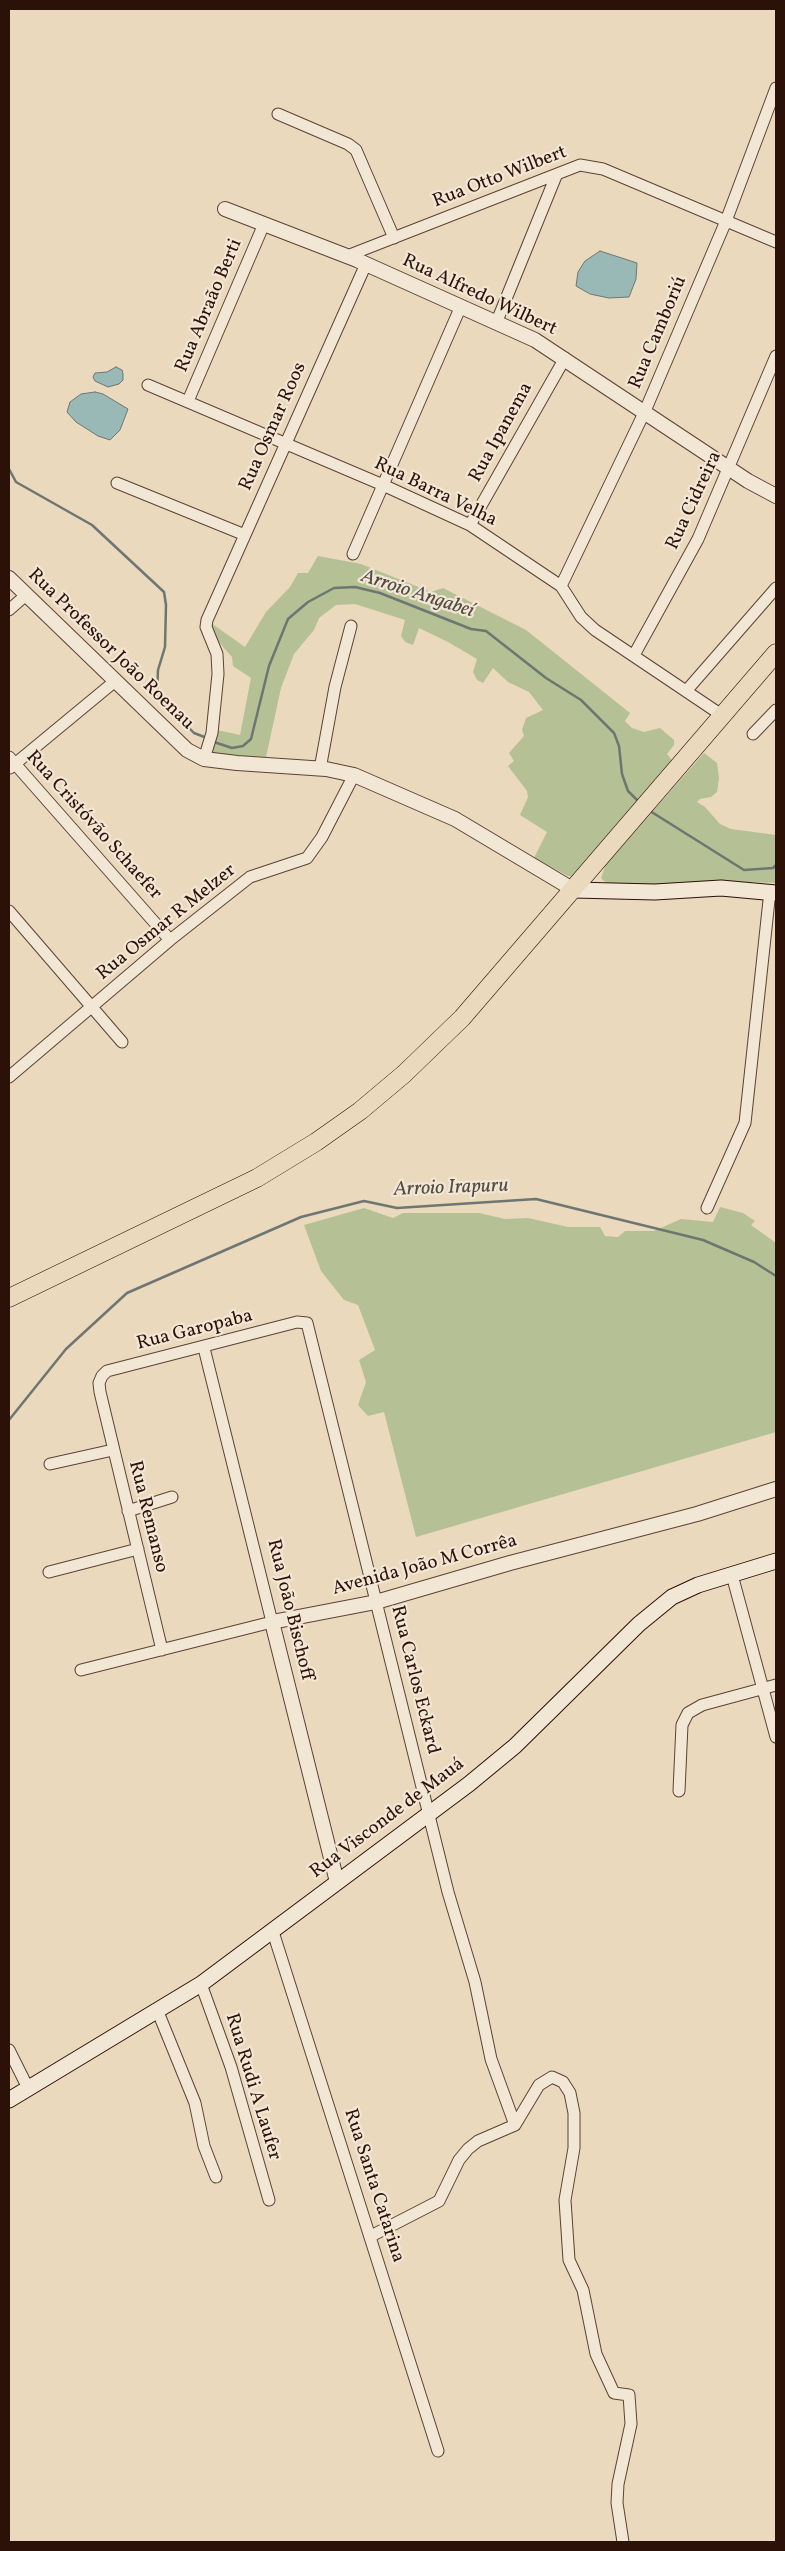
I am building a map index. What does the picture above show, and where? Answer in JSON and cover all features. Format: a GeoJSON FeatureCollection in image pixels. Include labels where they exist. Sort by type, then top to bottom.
{"type":"FeatureCollection","features":[{"type":"Feature","properties":{"kind":"main road"},"geometry":{"type":"LineString","coordinates":[[9,1298],[257,1178],[316,1142],[360,1111],[411,1068],[462,1018],[776,653]]}},
{"type":"Feature","properties":{"kind":"main road"},"geometry":{"type":"LineString","coordinates":[[574,890],[655,892],[721,888],[773,892]]}},
{"type":"Feature","properties":{"kind":"main road","name":"Rua Visconde de Mauá"},"geometry":{"type":"LineString","coordinates":[[9,2100],[158,2012],[200,1984],[273,1932],[429,1814],[515,1746],[655,1609],[686,1590],[776,1561]]}},
{"type":"Feature","properties":{"kind":"street","name":"Rua Camboriú"},"geometry":{"type":"LineString","coordinates":[[561,586],[645,411],[726,221],[776,88]]}},
{"type":"Feature","properties":{"kind":"street"},"geometry":{"type":"LineString","coordinates":[[278,114],[348,144],[356,150],[394,238]]}},
{"type":"Feature","properties":{"kind":"street","name":"Rua Otto Wilbert"},"geometry":{"type":"LineString","coordinates":[[347,256],[556,176],[580,165],[603,169],[776,242]]}},
{"type":"Feature","properties":{"kind":"street"},"geometry":{"type":"LineString","coordinates":[[497,321],[556,176]]}},
{"type":"Feature","properties":{"kind":"street","name":"Rua Alfredo Wilbert"},"geometry":{"type":"LineString","coordinates":[[225,209],[347,256],[497,321],[565,358],[730,468],[776,496]]}},
{"type":"Feature","properties":{"kind":"street","name":"Rua Abraão Berti"},"geometry":{"type":"LineString","coordinates":[[188,402],[264,224]]}},
{"type":"Feature","properties":{"kind":"street","name":"Rua Osmar Roos"},"geometry":{"type":"LineString","coordinates":[[206,752],[212,734],[218,674],[217,654],[206,627],[285,443],[366,264]]}},
{"type":"Feature","properties":{"kind":"street"},"geometry":{"type":"LineString","coordinates":[[353,554],[461,306]]}},
{"type":"Feature","properties":{"kind":"street","name":"Rua Cidreira"},"geometry":{"type":"LineString","coordinates":[[634,655],[679,577],[730,468],[776,356]]}},
{"type":"Feature","properties":{"kind":"street","name":"Rua Ipanema"},"geometry":{"type":"LineString","coordinates":[[470,525],[565,358]]}},
{"type":"Feature","properties":{"kind":"street","name":"Rua Barra Velha"},"geometry":{"type":"LineString","coordinates":[[148,385],[383,485],[470,525],[561,586],[581,618],[595,630],[687,690],[723,716]]}},
{"type":"Feature","properties":{"kind":"street"},"geometry":{"type":"LineString","coordinates":[[117,482],[245,535]]}},
{"type":"Feature","properties":{"kind":"street","name":"Rua Professor João Roenau"},"geometry":{"type":"LineString","coordinates":[[9,578],[114,682],[187,750],[354,775],[455,819],[574,890]]}},
{"type":"Feature","properties":{"kind":"street"},"geometry":{"type":"LineString","coordinates":[[687,690],[776,588]]}},
{"type":"Feature","properties":{"kind":"street"},"geometry":{"type":"LineString","coordinates":[[9,610],[26,595]]}},
{"type":"Feature","properties":{"kind":"street"},"geometry":{"type":"LineString","coordinates":[[320,769],[335,687],[351,626]]}},
{"type":"Feature","properties":{"kind":"street"},"geometry":{"type":"LineString","coordinates":[[11,763],[114,682]]}},
{"type":"Feature","properties":{"kind":"street"},"geometry":{"type":"LineString","coordinates":[[753,734],[776,710]]}},
{"type":"Feature","properties":{"kind":"street","name":"Rua Cristóvão Schaefer"},"geometry":{"type":"LineString","coordinates":[[11,763],[170,940]]}},
{"type":"Feature","properties":{"kind":"street","name":"Rua Osmar R Melzer"},"geometry":{"type":"LineString","coordinates":[[13,1074],[170,940],[250,877],[307,858],[322,838],[354,775]]}},
{"type":"Feature","properties":{"kind":"street"},"geometry":{"type":"LineString","coordinates":[[706,1208],[745,1123],[773,892]]}},
{"type":"Feature","properties":{"kind":"street"},"geometry":{"type":"LineString","coordinates":[[9,911],[122,1042]]}},
{"type":"Feature","properties":{"kind":"street"},"geometry":{"type":"LineString","coordinates":[[9,1062],[13,1074]]}},
{"type":"Feature","properties":{"kind":"street","name":"Rua Garopaba"},"geometry":{"type":"LineString","coordinates":[[100,1392],[99,1383],[107,1371],[204,1348],[303,1321],[310,1328]]}},
{"type":"Feature","properties":{"kind":"street","name":"Rua Carlos Eckard"},"geometry":{"type":"LineString","coordinates":[[310,1328],[448,1892],[474,1982],[490,2059],[515,2125]]}},
{"type":"Feature","properties":{"kind":"street","name":"Rua João Bischoff"},"geometry":{"type":"LineString","coordinates":[[204,1348],[337,1882]]}},
{"type":"Feature","properties":{"kind":"street","name":"Rua Remanso"},"geometry":{"type":"LineString","coordinates":[[100,1392],[162,1650]]}},
{"type":"Feature","properties":{"kind":"street"},"geometry":{"type":"LineString","coordinates":[[50,1464],[113,1450]]}},
{"type":"Feature","properties":{"kind":"street","name":"Avenida João M Corrêa"},"geometry":{"type":"LineString","coordinates":[[81,1670],[272,1622],[376,1602],[776,1489]]}},
{"type":"Feature","properties":{"kind":"street"},"geometry":{"type":"LineString","coordinates":[[128,1510],[172,1497]]}},
{"type":"Feature","properties":{"kind":"street"},"geometry":{"type":"LineString","coordinates":[[49,1572],[138,1549]]}},
{"type":"Feature","properties":{"kind":"street"},"geometry":{"type":"LineString","coordinates":[[732,1575],[776,1737]]}},
{"type":"Feature","properties":{"kind":"street"},"geometry":{"type":"LineString","coordinates":[[680,1791],[682,1725],[688,1713],[702,1705],[776,1685]]}},
{"type":"Feature","properties":{"kind":"street","name":"Rua Santa Catarina"},"geometry":{"type":"LineString","coordinates":[[273,1932],[438,2451]]}},
{"type":"Feature","properties":{"kind":"street","name":"Rua Rudi A Laufer"},"geometry":{"type":"LineString","coordinates":[[200,1984],[230,2067],[269,2200]]}},
{"type":"Feature","properties":{"kind":"street"},"geometry":{"type":"LineString","coordinates":[[158,2012],[195,2103],[204,2146],[216,2177]]}},
{"type":"Feature","properties":{"kind":"street"},"geometry":{"type":"LineString","coordinates":[[9,2050],[28,2088]]}},
{"type":"Feature","properties":{"kind":"street"},"geometry":{"type":"LineString","coordinates":[[371,2236],[439,2201],[459,2160],[468,2149],[478,2141],[515,2125],[539,2085],[552,2077],[563,2082],[570,2093],[574,2113],[574,2148],[565,2200],[569,2260],[583,2290],[596,2354],[614,2393],[629,2395],[631,2424],[618,2484],[617,2503],[624,2542]]}},
{"type":"Feature","properties":{"kind":"green space"},"geometry":{"type":"Polygon","coordinates":[[[318,556],[361,564],[431,592],[443,588],[526,630],[630,713],[625,721],[632,728],[644,732],[660,728],[674,740],[674,745],[667,754],[675,764],[575,877],[568,876],[534,858],[547,832],[520,815],[528,797],[527,791],[508,766],[514,761],[509,753],[524,736],[522,730],[526,718],[543,710],[529,692],[508,682],[493,668],[483,683],[477,680],[473,672],[477,659],[419,628],[413,645],[405,642],[401,636],[405,620],[355,604],[336,605],[319,618],[314,630],[294,654],[281,688],[266,757],[208,754],[217,730],[240,735],[251,678],[233,666],[232,657],[215,638],[211,623],[245,647],[266,612],[290,587],[298,573],[308,573],[318,556]]]}},
{"type":"Feature","properties":{"kind":"green space"},"geometry":{"type":"Polygon","coordinates":[[[704,753],[717,763],[719,778],[717,792],[711,797],[700,799],[697,802],[705,807],[720,824],[731,829],[776,835],[776,883],[723,881],[642,886],[610,884],[604,881],[601,878],[606,864],[704,753]]]}},
{"type":"Feature","properties":{"kind":"green space"},"geometry":{"type":"Polygon","coordinates":[[[720,1207],[743,1213],[755,1221],[751,1225],[776,1243],[776,1432],[416,1537],[384,1412],[368,1416],[358,1405],[366,1382],[359,1360],[375,1350],[358,1305],[344,1300],[321,1271],[304,1225],[364,1208],[393,1218],[403,1213],[479,1213],[505,1219],[528,1218],[568,1227],[600,1227],[605,1236],[618,1237],[625,1231],[654,1231],[681,1219],[713,1222],[720,1207]]]}},
{"type":"Feature","properties":{"kind":"water"},"geometry":{"type":"Polygon","coordinates":[[[600,251],[637,263],[636,279],[629,297],[609,298],[590,294],[576,286],[578,272],[585,261],[600,251]]]}},
{"type":"Feature","properties":{"kind":"water"},"geometry":{"type":"Polygon","coordinates":[[[116,367],[122,370],[123,374],[123,380],[119,384],[108,387],[95,381],[93,377],[95,373],[107,372],[116,367]]]}},
{"type":"Feature","properties":{"kind":"water"},"geometry":{"type":"Polygon","coordinates":[[[95,392],[103,394],[128,409],[120,430],[110,440],[98,436],[76,422],[67,412],[70,402],[81,394],[95,392]]]}},
{"type":"Feature","properties":{"kind":"waterway","name":"Arroio Angabeí"},"geometry":{"type":"LineString","coordinates":[[9,469],[16,482],[92,525],[164,592],[166,605],[165,647],[158,670],[157,695],[194,733],[207,738]]}},
{"type":"Feature","properties":{"kind":"waterway","name":"Arroio Angabeí"},"geometry":{"type":"LineString","coordinates":[[214,742],[232,748],[243,746],[251,739],[269,666],[288,619],[308,602],[334,588],[355,587],[380,593],[471,629],[486,631],[546,678],[581,700],[614,733],[619,746],[622,774],[628,791],[640,803]]}},
{"type":"Feature","properties":{"kind":"waterway","name":"Arroio Angabeí"},"geometry":{"type":"LineString","coordinates":[[650,811],[744,870],[773,868],[776,865]]}},
{"type":"Feature","properties":{"kind":"waterway","name":"Arroio Irapuru"},"geometry":{"type":"LineString","coordinates":[[9,1420],[66,1349],[127,1293],[301,1217],[364,1201],[397,1208],[536,1199],[703,1240],[754,1262],[776,1276]]}}]}
